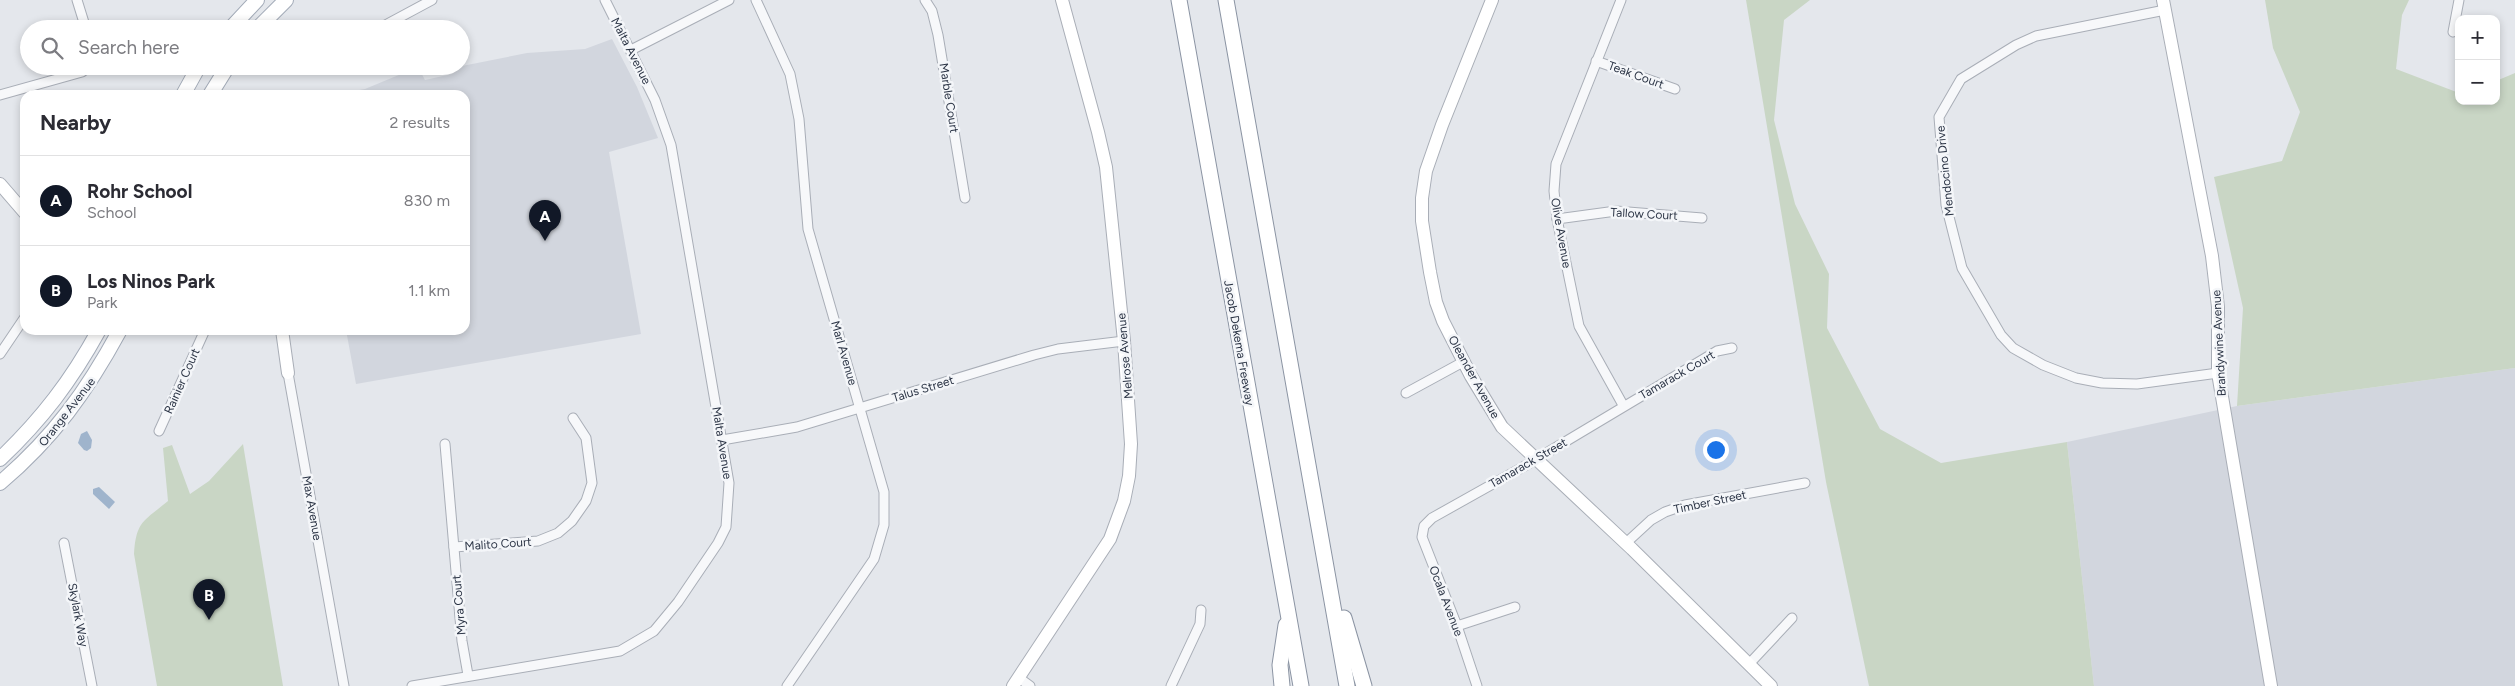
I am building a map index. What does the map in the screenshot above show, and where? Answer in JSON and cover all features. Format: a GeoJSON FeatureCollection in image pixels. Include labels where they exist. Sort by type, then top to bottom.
{"type":"FeatureCollection","features":[{"type":"Feature","properties":{"kind":"highway"},"geometry":{"type":"LineString","coordinates":[[1173,0],[1187,50]]}},
{"type":"Feature","properties":{"kind":"highway","name":"Jacob Dekema Freeway"},"geometry":{"type":"LineString","coordinates":[[1179,0],[1301,686]]}},
{"type":"Feature","properties":{"kind":"highway"},"geometry":{"type":"LineString","coordinates":[[1226,0],[1347,686]]}},
{"type":"Feature","properties":{"kind":"highway"},"geometry":{"type":"LineString","coordinates":[[1233,0],[1238,70]]}},
{"type":"Feature","properties":{"kind":"highway"},"geometry":{"type":"LineString","coordinates":[[1324,553],[1364,686]]}},
{"type":"Feature","properties":{"kind":"highway"},"geometry":{"type":"LineString","coordinates":[[1282,686],[1280,665],[1288,612]]}},
{"type":"Feature","properties":{"kind":"main road"},"geometry":{"type":"LineString","coordinates":[[238,20],[257,0]]}},
{"type":"Feature","properties":{"kind":"main road"},"geometry":{"type":"LineString","coordinates":[[267,20],[286,0]]}},
{"type":"Feature","properties":{"kind":"main road"},"geometry":{"type":"LineString","coordinates":[[186,90],[194,75]]}},
{"type":"Feature","properties":{"kind":"main road"},"geometry":{"type":"LineString","coordinates":[[213,90],[222,75]]}},
{"type":"Feature","properties":{"kind":"main road","name":"Orange Avenue"},"geometry":{"type":"LineString","coordinates":[[0,459],[53,403],[82,362],[96,335]]}},
{"type":"Feature","properties":{"kind":"main road","name":"Orange Avenue"},"geometry":{"type":"LineString","coordinates":[[0,483],[38,449],[70,413],[96,374],[117,335]]}},
{"type":"Feature","properties":{"kind":"street"},"geometry":{"type":"LineString","coordinates":[[77,0],[83,20]]}},
{"type":"Feature","properties":{"kind":"street"},"geometry":{"type":"LineString","coordinates":[[395,20],[432,0]]}},
{"type":"Feature","properties":{"kind":"street","name":"Malta Avenue"},"geometry":{"type":"LineString","coordinates":[[412,686],[620,651],[660,626],[718,543],[726,527],[729,482],[671,145],[655,100],[605,0]]}},
{"type":"Feature","properties":{"kind":"street"},"geometry":{"type":"LineString","coordinates":[[631,50],[729,0]]}},
{"type":"Feature","properties":{"kind":"street","name":"Marl Avenue"},"geometry":{"type":"LineString","coordinates":[[756,0],[790,74],[798,119],[808,229],[884,492],[884,525],[874,559],[787,686]]}},
{"type":"Feature","properties":{"kind":"street","name":"Marble Court"},"geometry":{"type":"LineString","coordinates":[[925,0],[932,11],[938,35],[966,198]]}},
{"type":"Feature","properties":{"kind":"street","name":"Melrose Avenue"},"geometry":{"type":"LineString","coordinates":[[1016,682],[1110,539],[1122,510],[1129,476],[1132,444],[1124,340],[1102,150],[1062,0]]}},
{"type":"Feature","properties":{"kind":"street","name":"Oleander Avenue"},"geometry":{"type":"LineString","coordinates":[[1492,0],[1442,125],[1426,171],[1422,198],[1422,221],[1436,302],[1463,362],[1502,427],[1626,543],[1750,663],[1771,686]]}},
{"type":"Feature","properties":{"kind":"street","name":"Olive Avenue"},"geometry":{"type":"LineString","coordinates":[[1621,0],[1556,164],[1554,191],[1557,219],[1579,326],[1623,406]]}},
{"type":"Feature","properties":{"kind":"street"},"geometry":{"type":"LineString","coordinates":[[2453,32],[2459,0]]}},
{"type":"Feature","properties":{"kind":"street","name":"Brandywine Avenue"},"geometry":{"type":"LineString","coordinates":[[2164,5],[2212,256],[2218,307],[2218,372],[2271,686]]}},
{"type":"Feature","properties":{"kind":"street","name":"Mendocino Drive"},"geometry":{"type":"LineString","coordinates":[[2164,5],[2036,36],[2016,45],[1961,79],[1939,117],[1946,205],[1962,268],[2001,335],[2013,348],[2042,365],[2076,378],[2102,383],[2137,384],[2218,372]]}},
{"type":"Feature","properties":{"kind":"street","name":"Teak Court"},"geometry":{"type":"LineString","coordinates":[[1596,60],[1675,90]]}},
{"type":"Feature","properties":{"kind":"street"},"geometry":{"type":"LineString","coordinates":[[0,95],[71,75]]}},
{"type":"Feature","properties":{"kind":"street"},"geometry":{"type":"LineString","coordinates":[[0,184],[20,207]]}},
{"type":"Feature","properties":{"kind":"street","name":"Tallow Court"},"geometry":{"type":"LineString","coordinates":[[1557,219],[1616,211],[1702,218]]}},
{"type":"Feature","properties":{"kind":"street"},"geometry":{"type":"LineString","coordinates":[[0,354],[20,324]]}},
{"type":"Feature","properties":{"kind":"street","name":"Rainier Court"},"geometry":{"type":"LineString","coordinates":[[159,431],[203,335]]}},
{"type":"Feature","properties":{"kind":"street","name":"Max Avenue"},"geometry":{"type":"LineString","coordinates":[[283,335],[344,686]]}},
{"type":"Feature","properties":{"kind":"street","name":"Talus Street"},"geometry":{"type":"LineString","coordinates":[[722,440],[796,428],[1058,349],[1124,340]]}},
{"type":"Feature","properties":{"kind":"street","name":"Tamarack Court"},"geometry":{"type":"LineString","coordinates":[[1623,406],[1717,351],[1732,348]]}},
{"type":"Feature","properties":{"kind":"street"},"geometry":{"type":"LineString","coordinates":[[1406,394],[1463,362]]}},
{"type":"Feature","properties":{"kind":"street","name":"Tamarack Street"},"geometry":{"type":"LineString","coordinates":[[1432,518],[1537,459],[1623,406]]}},
{"type":"Feature","properties":{"kind":"street","name":"Malito Court"},"geometry":{"type":"LineString","coordinates":[[454,547],[538,541],[558,533],[572,521],[586,501],[592,483],[586,438],[573,418]]}},
{"type":"Feature","properties":{"kind":"street","name":"Myra Court"},"geometry":{"type":"LineString","coordinates":[[446,444],[462,641],[468,676]]}},
{"type":"Feature","properties":{"kind":"street","name":"Timber Street"},"geometry":{"type":"LineString","coordinates":[[1626,543],[1651,520],[1665,512],[1685,505],[1805,483]]}},
{"type":"Feature","properties":{"kind":"street","name":"Ocala Avenue"},"geometry":{"type":"LineString","coordinates":[[1432,518],[1424,526],[1422,537],[1457,626],[1476,686]]}},
{"type":"Feature","properties":{"kind":"street","name":"Skylark Way"},"geometry":{"type":"LineString","coordinates":[[64,544],[92,686]]}},
{"type":"Feature","properties":{"kind":"street"},"geometry":{"type":"LineString","coordinates":[[1457,626],[1515,607]]}},
{"type":"Feature","properties":{"kind":"street"},"geometry":{"type":"LineString","coordinates":[[1171,686],[1200,624],[1201,610]]}},
{"type":"Feature","properties":{"kind":"street"},"geometry":{"type":"LineString","coordinates":[[1750,663],[1792,618]]}},
{"type":"Feature","properties":{"kind":"street"},"geometry":{"type":"LineString","coordinates":[[1016,682],[1030,686]]}},
{"type":"Feature","properties":{"kind":"shaded area"},"geometry":{"type":"Polygon","coordinates":[[[612,39],[637,87],[658,138],[609,152],[641,334],[356,384],[347,335],[470,335],[470,90],[359,90],[399,75],[422,75],[425,80],[448,75],[470,75],[470,64],[527,53],[585,49],[612,39]]]}},
{"type":"Feature","properties":{"kind":"shaded area"},"geometry":{"type":"Polygon","coordinates":[[[2515,368],[2515,686],[2094,686],[2067,442],[2237,406],[2515,368]]]}},
{"type":"Feature","properties":{"kind":"green space"},"geometry":{"type":"Polygon","coordinates":[[[1746,0],[1810,0],[1784,20],[1774,120],[1795,204],[1829,274],[1827,328],[1880,429],[1941,463],[2067,442],[2094,686],[1869,686],[1826,482],[1746,0]]]}},
{"type":"Feature","properties":{"kind":"green space"},"geometry":{"type":"Polygon","coordinates":[[[2265,0],[2409,0],[2402,15],[2396,69],[2455,91],[2455,105],[2500,105],[2500,79],[2515,73],[2515,368],[2237,406],[2243,308],[2214,177],[2282,161],[2300,112],[2273,48],[2265,0]]]}},
{"type":"Feature","properties":{"kind":"green space"},"geometry":{"type":"Polygon","coordinates":[[[243,444],[283,686],[157,686],[134,554],[139,528],[147,518],[168,501],[163,448],[172,445],[190,494],[209,481],[243,444]]]}},
{"type":"Feature","properties":{"kind":"water"},"geometry":{"type":"Polygon","coordinates":[[[87,431],[92,440],[91,448],[87,451],[78,443],[81,434],[87,431]]]}},
{"type":"Feature","properties":{"kind":"water"},"geometry":{"type":"Polygon","coordinates":[[[99,487],[115,502],[109,509],[93,494],[93,489],[99,487]]]}},
{"type":"Feature","properties":{"kind":"place","name":"Rohr School"},"geometry":{"type":"Point","coordinates":[545,241]}},
{"type":"Feature","properties":{"kind":"place","name":"Los Ninos Park"},"geometry":{"type":"Point","coordinates":[209,620]}}]}
